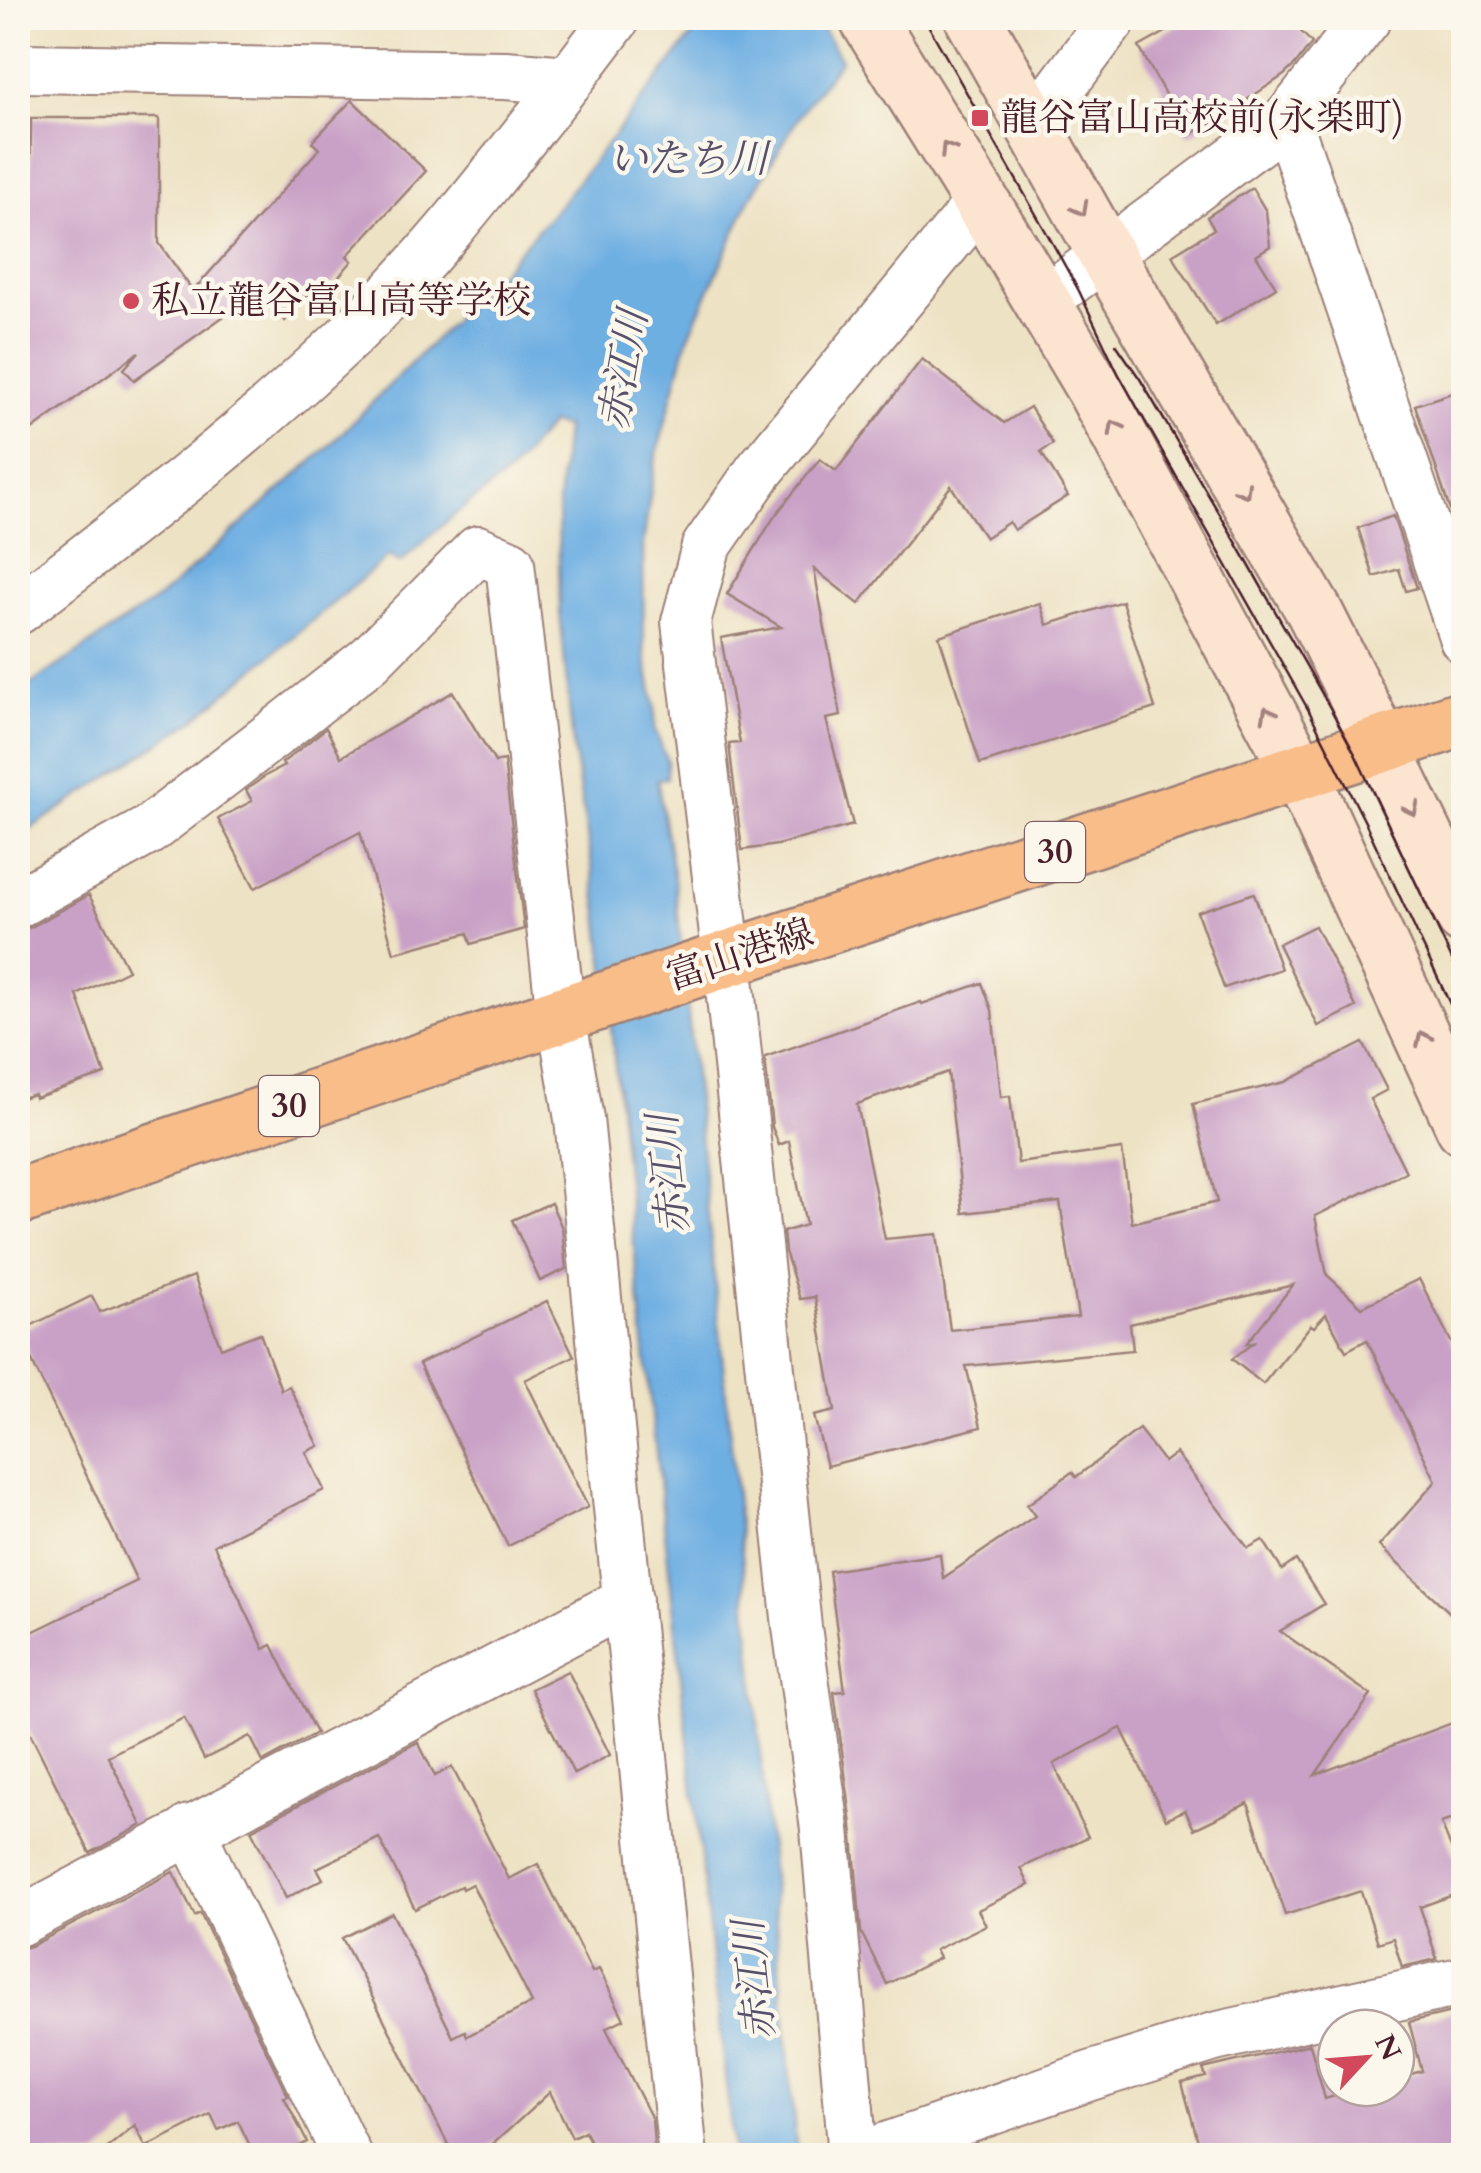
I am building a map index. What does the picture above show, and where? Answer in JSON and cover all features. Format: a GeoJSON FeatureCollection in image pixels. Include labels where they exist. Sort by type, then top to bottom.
{"type":"FeatureCollection","features":[{"type":"Feature","properties":{"kind":"main road","name":"富山港線"},"geometry":{"type":"LineString","coordinates":[[18,1197],[1464,718]]}},
{"type":"Feature","properties":{"kind":"street"},"geometry":{"type":"LineString","coordinates":[[18,610],[267,412],[370,316],[452,227],[616,18]]}},
{"type":"Feature","properties":{"kind":"street"},"geometry":{"type":"LineString","coordinates":[[973,18],[1314,611],[1464,916]]}},
{"type":"Feature","properties":{"kind":"street"},"geometry":{"type":"LineString","coordinates":[[1034,124],[1114,18]]}},
{"type":"Feature","properties":{"kind":"street"},"geometry":{"type":"LineString","coordinates":[[1042,302],[1288,120],[1367,18]]}},
{"type":"Feature","properties":{"kind":"street"},"geometry":{"type":"LineString","coordinates":[[875,31],[1096,392],[1300,772],[1464,1127]]}},
{"type":"Feature","properties":{"kind":"street"},"geometry":{"type":"LineString","coordinates":[[18,68],[504,75],[569,80]]}},
{"type":"Feature","properties":{"kind":"street"},"geometry":{"type":"LineString","coordinates":[[1288,120],[1464,638]]}},
{"type":"Feature","properties":{"kind":"street"},"geometry":{"type":"LineString","coordinates":[[852,2156],[825,1829],[715,963],[686,622],[706,547],[759,471],[980,202]]}},
{"type":"Feature","properties":{"kind":"street"},"geometry":{"type":"LineString","coordinates":[[18,903],[148,830],[287,724],[369,660],[478,550],[510,564],[576,1009],[579,1119],[683,2156]]}},
{"type":"Feature","properties":{"kind":"street"},"geometry":{"type":"LineString","coordinates":[[18,1922],[628,1600]]}},
{"type":"Feature","properties":{"kind":"street"},"geometry":{"type":"LineString","coordinates":[[190,1829],[348,2156]]}},
{"type":"Feature","properties":{"kind":"street"},"geometry":{"type":"LineString","coordinates":[[861,2156],[1214,2037],[1464,1981]]}},
{"type":"Feature","properties":{"kind":"water"},"geometry":{"type":"Polygon","coordinates":[[[706,18],[816,18],[841,60],[804,108],[749,200],[688,338],[655,461],[643,545],[644,649],[655,729],[667,761],[667,778],[657,779],[675,884],[797,2155],[734,2155],[599,912],[573,746],[560,613],[558,503],[565,427],[550,424],[510,472],[400,563],[389,556],[193,721],[18,837],[18,693],[160,597],[326,449],[492,282],[559,205],[706,18]]]}},
{"type":"Feature","properties":{"kind":"building"},"geometry":{"type":"Polygon","coordinates":[[[1191,18],[1288,18],[1312,43],[1295,65],[1248,99],[1250,102],[1188,136],[1139,47],[1191,18]]]}},
{"type":"Feature","properties":{"kind":"building"},"geometry":{"type":"Polygon","coordinates":[[[352,100],[426,171],[347,256],[352,261],[322,296],[314,288],[285,321],[255,294],[134,380],[124,369],[139,352],[18,440],[18,180],[30,199],[31,118],[159,118],[159,243],[193,291],[319,149],[312,142],[352,100]]]}},
{"type":"Feature","properties":{"kind":"building"},"geometry":{"type":"Polygon","coordinates":[[[1252,188],[1266,211],[1270,246],[1256,255],[1276,287],[1216,325],[1172,255],[1214,229],[1207,217],[1252,188]]]}},
{"type":"Feature","properties":{"kind":"building"},"geometry":{"type":"Polygon","coordinates":[[[922,359],[1004,423],[1030,407],[1053,444],[1041,452],[1068,496],[1014,530],[1009,522],[985,538],[951,486],[859,604],[814,569],[841,716],[826,719],[853,825],[742,850],[729,744],[740,743],[721,638],[781,627],[727,594],[774,517],[820,459],[836,471],[922,359]]]}},
{"type":"Feature","properties":{"kind":"building"},"geometry":{"type":"Polygon","coordinates":[[[1464,389],[1464,552],[1415,405],[1464,389]]]}},
{"type":"Feature","properties":{"kind":"building"},"geometry":{"type":"Polygon","coordinates":[[[1393,516],[1417,588],[1406,591],[1399,569],[1374,577],[1358,528],[1393,516]]]}},
{"type":"Feature","properties":{"kind":"building"},"geometry":{"type":"Polygon","coordinates":[[[1122,601],[1155,708],[980,764],[939,636],[1040,603],[1047,625],[1122,601]]]}},
{"type":"Feature","properties":{"kind":"building"},"geometry":{"type":"Polygon","coordinates":[[[453,692],[495,762],[504,760],[524,929],[471,944],[468,933],[394,953],[360,832],[255,888],[218,819],[252,801],[246,790],[284,766],[282,763],[326,728],[341,757],[453,692]]]}},
{"type":"Feature","properties":{"kind":"building"},"geometry":{"type":"Polygon","coordinates":[[[1254,893],[1281,969],[1224,988],[1197,912],[1254,893]]]}},
{"type":"Feature","properties":{"kind":"building"},"geometry":{"type":"Polygon","coordinates":[[[89,895],[128,970],[77,995],[105,1074],[35,1098],[34,1094],[18,1099],[18,930],[31,927],[89,895]]]}},
{"type":"Feature","properties":{"kind":"building"},"geometry":{"type":"Polygon","coordinates":[[[1315,926],[1356,1007],[1318,1026],[1278,944],[1315,926]]]}},
{"type":"Feature","properties":{"kind":"building"},"geometry":{"type":"Polygon","coordinates":[[[982,983],[992,1010],[1001,1097],[1010,1096],[1018,1163],[1122,1149],[1132,1223],[1217,1202],[1193,1104],[1285,1082],[1363,1043],[1387,1090],[1370,1099],[1406,1172],[1315,1216],[1327,1275],[1362,1307],[1419,1279],[1464,1367],[1464,1626],[1379,1546],[1436,1481],[1367,1340],[1346,1351],[1326,1314],[1314,1327],[1311,1325],[1263,1384],[1232,1359],[1253,1343],[1246,1344],[1293,1285],[1130,1324],[1133,1350],[966,1366],[981,1427],[827,1466],[814,1416],[835,1411],[815,1297],[800,1299],[785,1251],[783,1232],[806,1225],[789,1141],[779,1145],[772,1127],[765,1057],[982,983]],[[948,1072],[857,1104],[885,1239],[937,1234],[950,1330],[1078,1317],[1060,1202],[963,1213],[948,1072]]]}},
{"type":"Feature","properties":{"kind":"building"},"geometry":{"type":"Polygon","coordinates":[[[551,1203],[562,1228],[566,1269],[540,1281],[512,1220],[551,1203]]]}},
{"type":"Feature","properties":{"kind":"building"},"geometry":{"type":"Polygon","coordinates":[[[194,1276],[221,1348],[260,1333],[281,1390],[289,1386],[319,1446],[306,1452],[324,1490],[214,1545],[264,1649],[272,1645],[316,1733],[263,1762],[250,1736],[204,1759],[184,1718],[108,1756],[142,1825],[90,1853],[27,1727],[18,1732],[18,1639],[137,1581],[18,1332],[92,1296],[100,1312],[194,1276]]]}},
{"type":"Feature","properties":{"kind":"building"},"geometry":{"type":"Polygon","coordinates":[[[547,1301],[574,1356],[525,1380],[588,1507],[508,1546],[419,1364],[547,1301]]]}},
{"type":"Feature","properties":{"kind":"building"},"geometry":{"type":"Polygon","coordinates":[[[1139,1429],[1164,1462],[1176,1453],[1248,1548],[1263,1540],[1282,1570],[1296,1560],[1324,1604],[1280,1631],[1371,1695],[1315,1775],[1452,1723],[1464,1753],[1464,1815],[1441,1823],[1464,1880],[1464,1891],[1420,1907],[1437,1959],[1402,1967],[1393,1938],[1378,1943],[1361,1891],[1285,1915],[1248,1803],[1194,1829],[1185,1810],[1166,1819],[1121,1728],[1054,1764],[1088,1837],[1021,1868],[1029,1885],[978,1910],[986,1925],[935,1950],[939,1958],[887,1984],[861,1932],[852,1825],[834,1692],[845,1691],[829,1571],[940,1554],[943,1578],[1035,1516],[1027,1505],[1072,1472],[1076,1477],[1139,1429]]]}},
{"type":"Feature","properties":{"kind":"building"},"geometry":{"type":"Polygon","coordinates":[[[568,1671],[610,1755],[574,1774],[531,1689],[568,1671]]]}},
{"type":"Feature","properties":{"kind":"building"},"geometry":{"type":"Polygon","coordinates":[[[418,1742],[435,1776],[452,1767],[509,1879],[538,1864],[592,1972],[599,1969],[624,2019],[606,2028],[652,2119],[655,2156],[597,2156],[585,2131],[572,2137],[550,2092],[480,2156],[454,2156],[342,1938],[392,1913],[453,2037],[465,2031],[467,2036],[532,2003],[472,1884],[415,1909],[379,1838],[317,1868],[323,1879],[286,1898],[251,1830],[418,1742]]]}},
{"type":"Feature","properties":{"kind":"building"},"geometry":{"type":"Polygon","coordinates":[[[173,1872],[195,1916],[200,1913],[307,2142],[281,2156],[255,2156],[238,2121],[218,2130],[211,2114],[146,2147],[135,2125],[97,2156],[32,2156],[18,2138],[18,1949],[31,1946],[173,1872]]]}},
{"type":"Feature","properties":{"kind":"building"},"geometry":{"type":"Polygon","coordinates":[[[1464,2009],[1464,2156],[1202,2156],[1182,2083],[1206,2077],[1203,2069],[1310,2044],[1316,2066],[1316,2108],[1416,2108],[1416,2073],[1422,2071],[1416,2048],[1416,2020],[1464,2009]]]}},
{"type":"Feature","properties":{"kind":"tram line"},"geometry":{"type":"LineString","coordinates":[[924,18],[1309,711],[1464,1034]]}},
{"type":"Feature","properties":{"kind":"tram line"},"geometry":{"type":"LineString","coordinates":[[1116,344],[1232,535],[1329,706],[1464,985]]}},
{"type":"Feature","properties":{"kind":"place","name":"龍谷富山高校前(永楽町)"},"geometry":{"type":"Point","coordinates":[980,118]}},
{"type":"Feature","properties":{"kind":"place","name":"私立龍谷富山高等学校"},"geometry":{"type":"Point","coordinates":[131,301]}},
{"type":"Feature","properties":{"kind":"water label","name":"いたち川"},"geometry":{"type":"Point","coordinates":[688,159]}},
{"type":"Feature","properties":{"kind":"water label","name":"赤江川"},"geometry":{"type":"Point","coordinates":[624,370]}},
{"type":"Feature","properties":{"kind":"water label","name":"赤江川"},"geometry":{"type":"Point","coordinates":[669,1174]}},
{"type":"Feature","properties":{"kind":"water label","name":"赤江川"},"geometry":{"type":"Point","coordinates":[755,1980]}}]}
